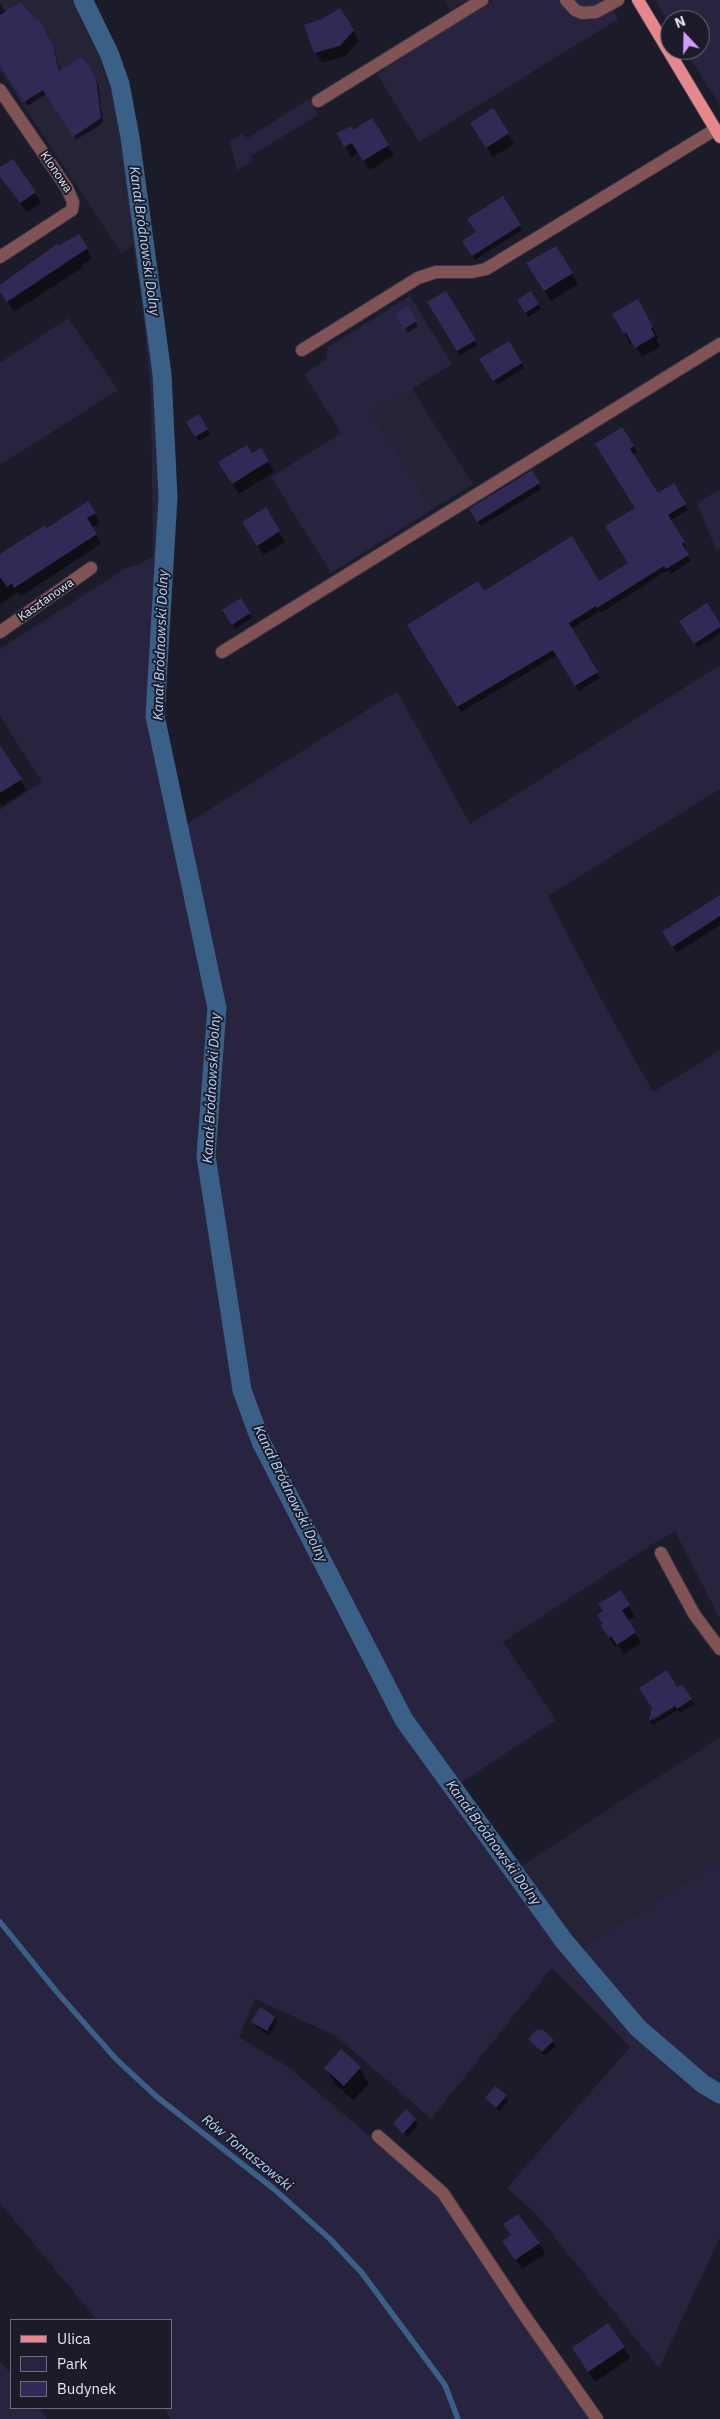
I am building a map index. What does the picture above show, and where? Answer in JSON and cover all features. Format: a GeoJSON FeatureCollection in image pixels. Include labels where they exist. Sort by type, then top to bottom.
{"type":"FeatureCollection","features":[{"type":"Feature","properties":{"kind":"main road"},"geometry":{"type":"LineString","coordinates":[[638,0],[718,133]]}},
{"type":"Feature","properties":{"kind":"street"},"geometry":{"type":"LineString","coordinates":[[318,101],[482,0]]}},
{"type":"Feature","properties":{"kind":"street"},"geometry":{"type":"LineString","coordinates":[[566,0],[575,10],[582,13],[596,12],[618,0]]}},
{"type":"Feature","properties":{"kind":"street","name":"Klonowa"},"geometry":{"type":"LineString","coordinates":[[0,90],[68,188],[73,202],[72,210],[0,257]]}},
{"type":"Feature","properties":{"kind":"street"},"geometry":{"type":"LineString","coordinates":[[302,350],[418,278],[436,272],[472,272],[486,269],[718,133]]}},
{"type":"Feature","properties":{"kind":"street"},"geometry":{"type":"LineString","coordinates":[[222,652],[720,344]]}},
{"type":"Feature","properties":{"kind":"street","name":"Kasztanowa"},"geometry":{"type":"LineString","coordinates":[[0,632],[91,568]]}},
{"type":"Feature","properties":{"kind":"street"},"geometry":{"type":"LineString","coordinates":[[662,1553],[694,1614],[720,1648]]}},
{"type":"Feature","properties":{"kind":"street"},"geometry":{"type":"LineString","coordinates":[[378,2136],[443,2193],[522,2312],[597,2419]]}},
{"type":"Feature","properties":{"kind":"shaded area"},"geometry":{"type":"Polygon","coordinates":[[[0,0],[71,0],[107,73],[133,246],[121,253],[0,70],[0,0]]]}},
{"type":"Feature","properties":{"kind":"shaded area"},"geometry":{"type":"Polygon","coordinates":[[[445,0],[467,0],[451,10],[445,0]]]}},
{"type":"Feature","properties":{"kind":"shaded area"},"geometry":{"type":"Polygon","coordinates":[[[412,389],[473,484],[433,509],[372,414],[412,389]]]}},
{"type":"Feature","properties":{"kind":"shaded area"},"geometry":{"type":"Polygon","coordinates":[[[720,1737],[720,1861],[583,1947],[521,1866],[720,1737]]]}},
{"type":"Feature","properties":{"kind":"green space"},"geometry":{"type":"Polygon","coordinates":[[[71,0],[95,0],[122,68],[130,99],[159,288],[171,427],[171,541],[165,734],[185,825],[397,691],[470,824],[720,665],[720,789],[548,896],[600,997],[653,1092],[720,1050],[720,1619],[675,1531],[648,1547],[503,1642],[556,1720],[461,1783],[583,1947],[720,1861],[720,2237],[659,2368],[536,2214],[507,2188],[630,2047],[552,1968],[431,2119],[336,2036],[255,1999],[239,2037],[287,2066],[433,2190],[591,2419],[170,2419],[165,2409],[172,2409],[172,2319],[96,2319],[0,2203],[0,810],[42,782],[0,716],[0,649],[126,568],[153,557],[151,395],[143,311],[107,73],[71,0]]]}},
{"type":"Feature","properties":{"kind":"green space"},"geometry":{"type":"Polygon","coordinates":[[[493,0],[558,0],[569,15],[577,18],[589,17],[612,9],[618,19],[419,142],[377,74],[493,0]]]}},
{"type":"Feature","properties":{"kind":"green space"},"geometry":{"type":"Polygon","coordinates":[[[573,0],[606,0],[598,6],[587,7],[578,5],[573,0]]]}},
{"type":"Feature","properties":{"kind":"green space"},"geometry":{"type":"Polygon","coordinates":[[[655,0],[720,0],[720,105],[691,60],[710,60],[710,10],[661,10],[655,0]]]}},
{"type":"Feature","properties":{"kind":"green space"},"geometry":{"type":"Polygon","coordinates":[[[309,99],[318,115],[251,156],[252,162],[237,170],[230,142],[241,134],[248,138],[309,99]]]}},
{"type":"Feature","properties":{"kind":"green space"},"geometry":{"type":"Polygon","coordinates":[[[410,296],[452,364],[372,414],[433,509],[331,573],[271,477],[341,433],[304,374],[326,360],[328,347],[410,296]]]}},
{"type":"Feature","properties":{"kind":"green space"},"geometry":{"type":"Polygon","coordinates":[[[68,318],[118,390],[0,465],[0,363],[68,318]]]}},
{"type":"Feature","properties":{"kind":"green space"},"geometry":{"type":"Polygon","coordinates":[[[720,489],[720,548],[716,550],[697,503],[720,489]]]}},
{"type":"Feature","properties":{"kind":"green space"},"geometry":{"type":"Polygon","coordinates":[[[0,2361],[10,2373],[10,2409],[39,2409],[47,2419],[0,2419],[0,2361]]]}},
{"type":"Feature","properties":{"kind":"building"},"geometry":{"type":"Polygon","coordinates":[[[20,2],[37,20],[39,19],[53,46],[59,71],[82,57],[96,78],[101,118],[73,137],[43,90],[24,102],[0,66],[0,15],[20,2]]]}},
{"type":"Feature","properties":{"kind":"building"},"geometry":{"type":"Polygon","coordinates":[[[340,8],[354,30],[340,46],[314,53],[304,25],[322,19],[340,8]]]}},
{"type":"Feature","properties":{"kind":"building"},"geometry":{"type":"Polygon","coordinates":[[[493,108],[509,133],[486,148],[470,123],[493,108]]]}},
{"type":"Feature","properties":{"kind":"building"},"geometry":{"type":"Polygon","coordinates":[[[372,118],[389,145],[363,161],[352,143],[344,147],[337,133],[351,126],[353,130],[372,118]]]}},
{"type":"Feature","properties":{"kind":"building"},"geometry":{"type":"Polygon","coordinates":[[[13,159],[36,192],[20,203],[0,177],[0,167],[13,159]]]}},
{"type":"Feature","properties":{"kind":"building"},"geometry":{"type":"Polygon","coordinates":[[[503,196],[521,225],[472,256],[462,241],[476,232],[467,219],[503,196]]]}},
{"type":"Feature","properties":{"kind":"building"},"geometry":{"type":"Polygon","coordinates":[[[79,234],[88,248],[7,302],[0,292],[0,285],[57,244],[58,246],[79,234]]]}},
{"type":"Feature","properties":{"kind":"building"},"geometry":{"type":"Polygon","coordinates":[[[556,246],[573,273],[544,291],[526,263],[556,246]]]}},
{"type":"Feature","properties":{"kind":"building"},"geometry":{"type":"Polygon","coordinates":[[[446,291],[476,340],[457,351],[427,302],[446,291]]]}},
{"type":"Feature","properties":{"kind":"building"},"geometry":{"type":"Polygon","coordinates":[[[531,291],[539,304],[525,313],[517,300],[531,291]]]}},
{"type":"Feature","properties":{"kind":"building"},"geometry":{"type":"Polygon","coordinates":[[[638,299],[653,327],[651,328],[655,336],[635,348],[612,314],[638,299]]]}},
{"type":"Feature","properties":{"kind":"building"},"geometry":{"type":"Polygon","coordinates":[[[408,306],[417,321],[404,329],[395,314],[408,306]]]}},
{"type":"Feature","properties":{"kind":"building"},"geometry":{"type":"Polygon","coordinates":[[[509,341],[522,363],[493,381],[479,359],[509,341]]]}},
{"type":"Feature","properties":{"kind":"building"},"geometry":{"type":"Polygon","coordinates":[[[199,414],[208,429],[195,437],[186,422],[199,414]]]}},
{"type":"Feature","properties":{"kind":"building"},"geometry":{"type":"Polygon","coordinates":[[[622,427],[634,446],[630,449],[658,493],[674,483],[686,504],[668,515],[685,542],[682,544],[689,555],[666,569],[664,566],[597,608],[596,606],[569,623],[598,672],[575,686],[553,650],[457,707],[407,625],[478,581],[484,591],[572,536],[599,581],[628,563],[605,526],[635,508],[595,444],[622,427]]]}},
{"type":"Feature","properties":{"kind":"building"},"geometry":{"type":"Polygon","coordinates":[[[247,445],[252,453],[261,448],[269,461],[232,484],[218,462],[247,445]]]}},
{"type":"Feature","properties":{"kind":"building"},"geometry":{"type":"Polygon","coordinates":[[[532,470],[540,483],[477,522],[469,509],[532,470]]]}},
{"type":"Feature","properties":{"kind":"building"},"geometry":{"type":"Polygon","coordinates":[[[88,501],[96,513],[87,518],[97,534],[14,588],[12,583],[7,587],[0,577],[0,554],[45,525],[47,528],[88,501]]]}},
{"type":"Feature","properties":{"kind":"building"},"geometry":{"type":"Polygon","coordinates":[[[266,507],[280,531],[257,546],[242,522],[266,507]]]}},
{"type":"Feature","properties":{"kind":"building"},"geometry":{"type":"Polygon","coordinates":[[[241,598],[250,613],[232,625],[222,610],[241,598]]]}},
{"type":"Feature","properties":{"kind":"building"},"geometry":{"type":"Polygon","coordinates":[[[707,603],[720,623],[720,627],[694,644],[679,621],[707,603]]]}},
{"type":"Feature","properties":{"kind":"building"},"geometry":{"type":"Polygon","coordinates":[[[0,745],[22,779],[0,793],[0,745]]]}},
{"type":"Feature","properties":{"kind":"building"},"geometry":{"type":"Polygon","coordinates":[[[720,895],[720,916],[672,947],[662,932],[720,895]]]}},
{"type":"Feature","properties":{"kind":"building"},"geometry":{"type":"Polygon","coordinates":[[[621,1590],[630,1605],[622,1610],[636,1632],[617,1645],[611,1636],[609,1638],[600,1625],[603,1624],[597,1615],[603,1611],[598,1604],[621,1590]]]}},
{"type":"Feature","properties":{"kind":"building"},"geometry":{"type":"Polygon","coordinates":[[[667,1670],[677,1687],[682,1684],[692,1699],[677,1709],[675,1706],[649,1721],[652,1708],[639,1688],[667,1670]]]}},
{"type":"Feature","properties":{"kind":"building"},"geometry":{"type":"Polygon","coordinates":[[[260,2007],[275,2017],[267,2031],[251,2022],[260,2007]]]}},
{"type":"Feature","properties":{"kind":"building"},"geometry":{"type":"Polygon","coordinates":[[[537,2029],[540,2031],[542,2029],[554,2040],[542,2052],[528,2039],[537,2029]]]}},
{"type":"Feature","properties":{"kind":"building"},"geometry":{"type":"Polygon","coordinates":[[[341,2049],[361,2067],[344,2086],[324,2068],[341,2049]]]}},
{"type":"Feature","properties":{"kind":"building"},"geometry":{"type":"Polygon","coordinates":[[[495,2086],[507,2095],[496,2108],[485,2098],[495,2086]]]}},
{"type":"Feature","properties":{"kind":"building"},"geometry":{"type":"Polygon","coordinates":[[[406,2109],[416,2119],[403,2134],[393,2123],[406,2109]]]}},
{"type":"Feature","properties":{"kind":"building"},"geometry":{"type":"Polygon","coordinates":[[[518,2214],[540,2243],[515,2260],[502,2241],[511,2235],[503,2224],[518,2214]]]}},
{"type":"Feature","properties":{"kind":"building"},"geometry":{"type":"Polygon","coordinates":[[[608,2323],[625,2347],[588,2372],[572,2348],[608,2323]]]}},
{"type":"Feature","properties":{"kind":"waterway","name":"Kanał Bródnowski Dolny"},"geometry":{"type":"LineString","coordinates":[[83,0],[109,53],[120,84],[130,137],[162,374],[168,497],[155,716],[217,1008],[206,1156],[242,1390],[261,1442],[404,1720],[564,1941],[638,2028],[703,2084],[720,2094]]}},
{"type":"Feature","properties":{"kind":"waterway","name":"Rów Tomaszowski"},"geometry":{"type":"LineString","coordinates":[[0,1922],[56,1991],[116,2059],[157,2097],[274,2189],[330,2239],[362,2273],[445,2385],[458,2419]]}}]}
